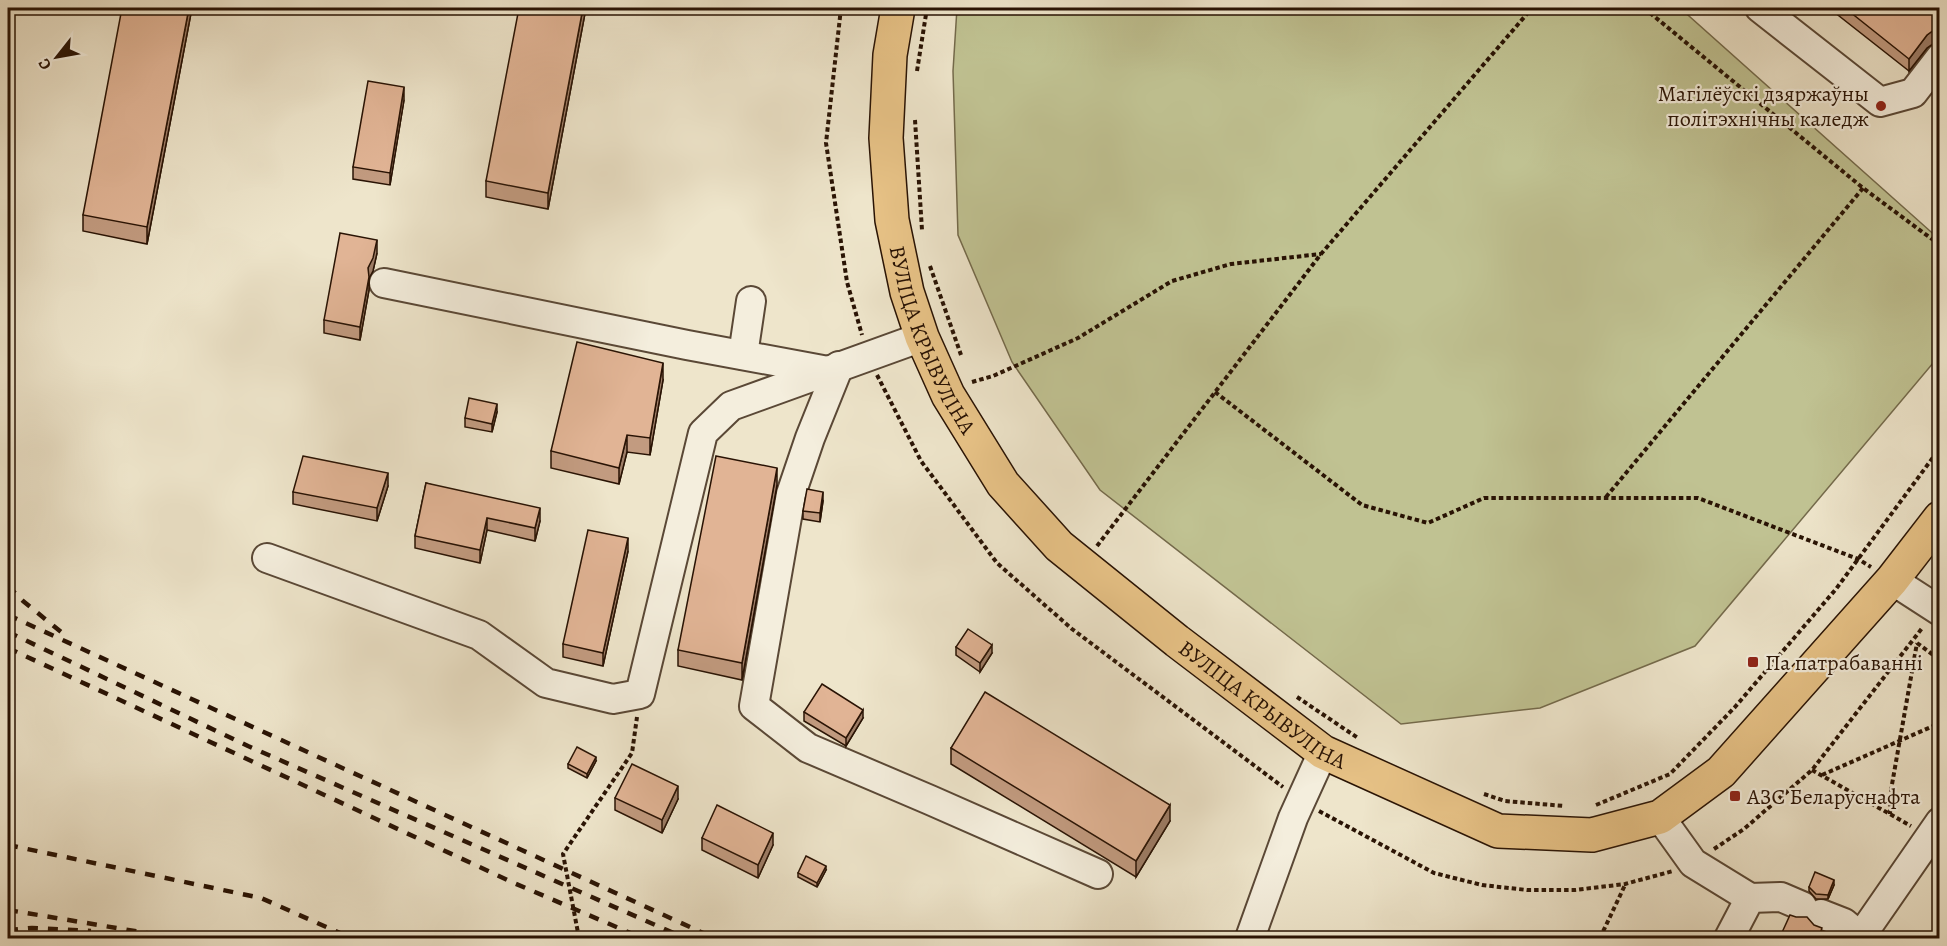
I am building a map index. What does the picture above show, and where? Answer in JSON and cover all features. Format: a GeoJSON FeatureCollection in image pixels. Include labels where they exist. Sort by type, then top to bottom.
{"type":"FeatureCollection","features":[{"type":"Feature","properties":{"kind":"main road","name":"ВУЛІЦА КРЫВУЛІНА"},"geometry":{"type":"LineString","coordinates":[[898,8],[890,55],[887,149],[892,220],[907,291],[921,337],[948,395],[1003,484],[1059,546],[1177,641],[1323,752],[1498,831],[1592,835],[1660,817],[1721,772],[1892,580],[1940,518]]}},
{"type":"Feature","properties":{"kind":"lane"},"geometry":{"type":"LineString","coordinates":[[1760,8],[1880,102],[1913,93],[1940,58]]}},
{"type":"Feature","properties":{"kind":"lane"},"geometry":{"type":"LineString","coordinates":[[384,283],[687,345],[833,369]]}},
{"type":"Feature","properties":{"kind":"lane"},"geometry":{"type":"LineString","coordinates":[[743,355],[751,301]]}},
{"type":"Feature","properties":{"kind":"lane"},"geometry":{"type":"LineString","coordinates":[[267,558],[479,635],[546,683],[613,699],[640,694],[703,433],[731,406],[921,337]]}},
{"type":"Feature","properties":{"kind":"lane"},"geometry":{"type":"LineString","coordinates":[[833,369],[791,494],[754,706],[808,748],[1098,874]]}},
{"type":"Feature","properties":{"kind":"lane"},"geometry":{"type":"LineString","coordinates":[[1892,580],[1938,610]]}},
{"type":"Feature","properties":{"kind":"lane"},"geometry":{"type":"LineString","coordinates":[[1250,939],[1293,818],[1323,752]]}},
{"type":"Feature","properties":{"kind":"lane"},"geometry":{"type":"LineString","coordinates":[[1660,817],[1693,863],[1750,898],[1781,897],[1844,923],[1862,937],[1934,829]]}},
{"type":"Feature","properties":{"kind":"lane"},"geometry":{"type":"LineString","coordinates":[[1729,939],[1750,898]]}},
{"type":"Feature","properties":{"kind":"path"},"geometry":{"type":"LineString","coordinates":[[841,8],[826,143],[847,282],[868,357],[921,461],[997,563],[1072,629],[1302,801],[1434,873],[1482,885],[1527,890],[1575,890],[1625,884],[1673,871],[1693,863],[1744,829],[1812,770],[1916,642],[1938,610]]}},
{"type":"Feature","properties":{"kind":"path"},"geometry":{"type":"LineString","coordinates":[[916,75],[927,8]]}},
{"type":"Feature","properties":{"kind":"path"},"geometry":{"type":"LineString","coordinates":[[1095,549],[1321,254],[1532,8]]}},
{"type":"Feature","properties":{"kind":"path"},"geometry":{"type":"LineString","coordinates":[[1644,8],[1863,188],[1940,245]]}},
{"type":"Feature","properties":{"kind":"path"},"geometry":{"type":"LineString","coordinates":[[914,110],[923,238]]}},
{"type":"Feature","properties":{"kind":"path"},"geometry":{"type":"LineString","coordinates":[[1605,498],[1863,188]]}},
{"type":"Feature","properties":{"kind":"path"},"geometry":{"type":"LineString","coordinates":[[972,381],[993,376],[1078,338],[1172,281],[1231,264],[1321,254]]}},
{"type":"Feature","properties":{"kind":"path"},"geometry":{"type":"LineString","coordinates":[[928,261],[963,361]]}},
{"type":"Feature","properties":{"kind":"path"},"geometry":{"type":"LineString","coordinates":[[967,372],[977,391]]}},
{"type":"Feature","properties":{"kind":"path"},"geometry":{"type":"LineString","coordinates":[[1215,392],[1362,505],[1428,523],[1484,498],[1698,498],[1858,559],[1892,580]]}},
{"type":"Feature","properties":{"kind":"path"},"geometry":{"type":"LineString","coordinates":[[1591,808],[1670,774],[1736,707],[1836,589],[1940,448]]}},
{"type":"Feature","properties":{"kind":"path"},"geometry":{"type":"LineString","coordinates":[[1916,642],[1940,660]]}},
{"type":"Feature","properties":{"kind":"path"},"geometry":{"type":"LineString","coordinates":[[1890,814],[1891,790],[1916,642]]}},
{"type":"Feature","properties":{"kind":"path"},"geometry":{"type":"LineString","coordinates":[[579,939],[563,854],[632,753],[640,694]]}},
{"type":"Feature","properties":{"kind":"path"},"geometry":{"type":"LineString","coordinates":[[1294,696],[1359,739]]}},
{"type":"Feature","properties":{"kind":"path"},"geometry":{"type":"LineString","coordinates":[[1822,775],[1940,723]]}},
{"type":"Feature","properties":{"kind":"path"},"geometry":{"type":"LineString","coordinates":[[1812,770],[1890,814],[1934,829]]}},
{"type":"Feature","properties":{"kind":"path"},"geometry":{"type":"LineString","coordinates":[[1483,794],[1505,801],[1569,806]]}},
{"type":"Feature","properties":{"kind":"path"},"geometry":{"type":"LineString","coordinates":[[1600,939],[1625,884]]}},
{"type":"Feature","properties":{"kind":"green space"},"geometry":{"type":"Polygon","coordinates":[[[957,8],[1680,8],[1939,239],[1939,356],[1695,646],[1540,708],[1401,724],[1100,490],[1012,362],[958,235],[953,71],[957,8]]]}},
{"type":"Feature","properties":{"kind":"building"},"geometry":{"type":"Polygon","coordinates":[[[122,8],[189,8],[147,227],[83,215],[122,8]]]}},
{"type":"Feature","properties":{"kind":"building"},"geometry":{"type":"Polygon","coordinates":[[[519,8],[583,8],[548,193],[486,181],[519,8]]]}},
{"type":"Feature","properties":{"kind":"building"},"geometry":{"type":"Polygon","coordinates":[[[1845,8],[1940,8],[1940,29],[1927,35],[1909,59],[1845,8]]]}},
{"type":"Feature","properties":{"kind":"building"},"geometry":{"type":"Polygon","coordinates":[[[368,81],[404,87],[390,173],[353,167],[368,81]]]}},
{"type":"Feature","properties":{"kind":"building"},"geometry":{"type":"Polygon","coordinates":[[[340,233],[377,240],[368,268],[369,277],[360,327],[324,320],[340,233]]]}},
{"type":"Feature","properties":{"kind":"building"},"geometry":{"type":"Polygon","coordinates":[[[577,342],[663,363],[650,438],[627,435],[619,468],[551,451],[577,342]]]}},
{"type":"Feature","properties":{"kind":"building"},"geometry":{"type":"Polygon","coordinates":[[[469,398],[497,404],[492,424],[465,418],[469,398]]]}},
{"type":"Feature","properties":{"kind":"building"},"geometry":{"type":"Polygon","coordinates":[[[303,456],[388,473],[377,508],[293,492],[303,456]]]}},
{"type":"Feature","properties":{"kind":"building"},"geometry":{"type":"Polygon","coordinates":[[[716,456],[777,468],[742,663],[678,650],[716,456]]]}},
{"type":"Feature","properties":{"kind":"building"},"geometry":{"type":"Polygon","coordinates":[[[426,483],[540,508],[535,528],[487,518],[480,550],[415,536],[426,483]]]}},
{"type":"Feature","properties":{"kind":"building"},"geometry":{"type":"Polygon","coordinates":[[[807,489],[823,492],[820,513],[803,511],[807,489]]]}},
{"type":"Feature","properties":{"kind":"building"},"geometry":{"type":"Polygon","coordinates":[[[588,530],[628,538],[603,653],[563,644],[588,530]]]}},
{"type":"Feature","properties":{"kind":"building"},"geometry":{"type":"Polygon","coordinates":[[[968,629],[992,645],[980,663],[956,647],[968,629]]]}},
{"type":"Feature","properties":{"kind":"building"},"geometry":{"type":"Polygon","coordinates":[[[822,684],[863,710],[846,738],[804,712],[822,684]]]}},
{"type":"Feature","properties":{"kind":"building"},"geometry":{"type":"Polygon","coordinates":[[[985,692],[1170,805],[1136,861],[951,748],[985,692]]]}},
{"type":"Feature","properties":{"kind":"building"},"geometry":{"type":"Polygon","coordinates":[[[577,747],[596,757],[587,774],[568,764],[577,747]]]}},
{"type":"Feature","properties":{"kind":"building"},"geometry":{"type":"Polygon","coordinates":[[[632,764],[678,786],[662,820],[615,798],[632,764]]]}},
{"type":"Feature","properties":{"kind":"building"},"geometry":{"type":"Polygon","coordinates":[[[717,805],[773,833],[758,865],[702,838],[717,805]]]}},
{"type":"Feature","properties":{"kind":"building"},"geometry":{"type":"Polygon","coordinates":[[[806,856],[826,866],[817,883],[798,873],[806,856]]]}},
{"type":"Feature","properties":{"kind":"building"},"geometry":{"type":"Polygon","coordinates":[[[1815,872],[1834,880],[1828,895],[1816,894],[1809,887],[1815,872]]]}},
{"type":"Feature","properties":{"kind":"building"},"geometry":{"type":"Polygon","coordinates":[[[1790,915],[1807,917],[1814,925],[1822,928],[1818,939],[1779,939],[1790,915]]]}},
{"type":"Feature","properties":{"kind":"railway"},"geometry":{"type":"LineString","coordinates":[[8,586],[66,636]]}},
{"type":"Feature","properties":{"kind":"railway"},"geometry":{"type":"LineString","coordinates":[[8,615],[714,938]]}},
{"type":"Feature","properties":{"kind":"railway"},"geometry":{"type":"LineString","coordinates":[[8,632],[248,746],[685,938]]}},
{"type":"Feature","properties":{"kind":"railway"},"geometry":{"type":"LineString","coordinates":[[8,648],[514,883],[642,938]]}},
{"type":"Feature","properties":{"kind":"railway"},"geometry":{"type":"LineString","coordinates":[[8,845],[261,898],[351,938]]}},
{"type":"Feature","properties":{"kind":"railway"},"geometry":{"type":"LineString","coordinates":[[8,910],[177,938]]}},
{"type":"Feature","properties":{"kind":"railway"},"geometry":{"type":"LineString","coordinates":[[8,930],[32,928],[91,931]]}},
{"type":"Feature","properties":{"kind":"place","name":"Магілёўскі дзяржаўны політэхнічны каледж"},"geometry":{"type":"Point","coordinates":[1881,106]}},
{"type":"Feature","properties":{"kind":"place","name":"Па патрабаванні"},"geometry":{"type":"Point","coordinates":[1753,662]}},
{"type":"Feature","properties":{"kind":"place","name":"АЗС Беларуснафта"},"geometry":{"type":"Point","coordinates":[1735,796]}}]}
